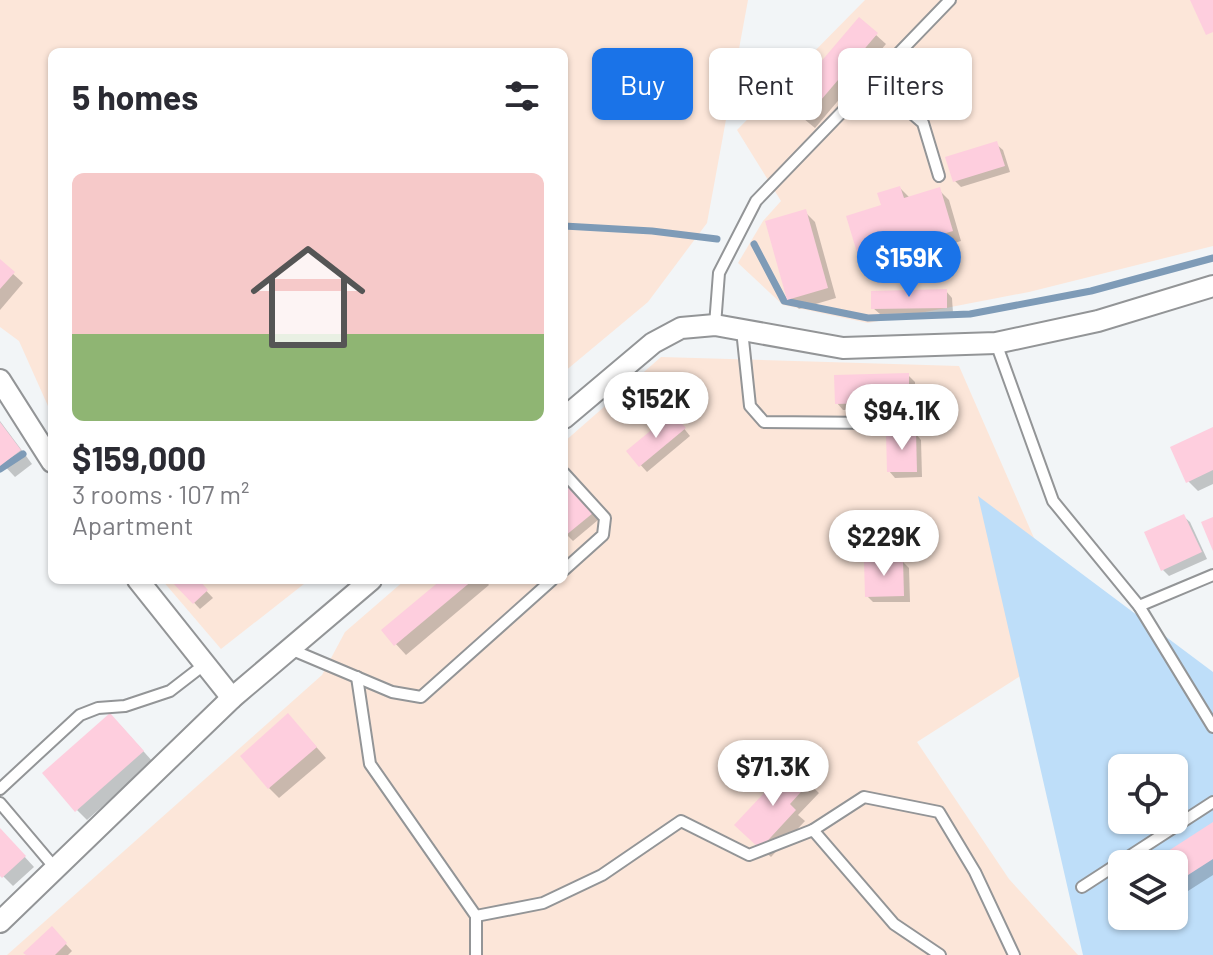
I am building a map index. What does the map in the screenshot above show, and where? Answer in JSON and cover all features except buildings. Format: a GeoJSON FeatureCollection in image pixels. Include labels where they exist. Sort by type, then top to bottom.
{"type":"FeatureCollection","features":[{"type":"Feature","properties":{"kind":"street"},"geometry":{"type":"LineString","coordinates":[[568,415],[667,334],[681,328],[715,325],[843,348],[996,343],[1098,321],[1213,286]]}},
{"type":"Feature","properties":{"kind":"street"},"geometry":{"type":"LineString","coordinates":[[0,380],[48,456]]}},
{"type":"Feature","properties":{"kind":"street"},"geometry":{"type":"LineString","coordinates":[[141,584],[232,698]]}},
{"type":"Feature","properties":{"kind":"street"},"geometry":{"type":"LineString","coordinates":[[0,922],[232,698],[366,584]]}},
{"type":"Feature","properties":{"kind":"lane"},"geometry":{"type":"LineString","coordinates":[[904,48],[950,0]]}},
{"type":"Feature","properties":{"kind":"lane"},"geometry":{"type":"LineString","coordinates":[[715,325],[719,273],[756,201],[838,116]]}},
{"type":"Feature","properties":{"kind":"lane"},"geometry":{"type":"LineString","coordinates":[[920,120],[939,176]]}},
{"type":"Feature","properties":{"kind":"lane"},"geometry":{"type":"LineString","coordinates":[[742,330],[750,406],[764,422],[880,423]]}},
{"type":"Feature","properties":{"kind":"lane"},"geometry":{"type":"LineString","coordinates":[[996,343],[1053,501],[1139,606],[1213,727]]}},
{"type":"Feature","properties":{"kind":"lane"},"geometry":{"type":"LineString","coordinates":[[568,477],[605,518],[603,535],[568,566]]}},
{"type":"Feature","properties":{"kind":"lane"},"geometry":{"type":"LineString","coordinates":[[1139,606],[1213,575]]}},
{"type":"Feature","properties":{"kind":"lane"},"geometry":{"type":"LineString","coordinates":[[290,649],[392,692],[421,697],[548,584]]}},
{"type":"Feature","properties":{"kind":"lane"},"geometry":{"type":"LineString","coordinates":[[0,789],[80,715],[98,708],[125,706],[170,691],[205,664]]}},
{"type":"Feature","properties":{"kind":"lane"},"geometry":{"type":"LineString","coordinates":[[357,677],[370,764],[476,916],[476,955]]}},
{"type":"Feature","properties":{"kind":"lane"},"geometry":{"type":"LineString","coordinates":[[476,916],[543,903],[602,875],[681,821],[749,855],[813,830],[864,797],[939,812],[975,872],[1014,955]]}},
{"type":"Feature","properties":{"kind":"lane"},"geometry":{"type":"LineString","coordinates":[[1082,887],[1213,802]]}},
{"type":"Feature","properties":{"kind":"lane"},"geometry":{"type":"LineString","coordinates":[[0,803],[55,868]]}},
{"type":"Feature","properties":{"kind":"lane"},"geometry":{"type":"LineString","coordinates":[[813,830],[894,924],[940,955]]}},
{"type":"Feature","properties":{"kind":"shaded area"},"geometry":{"type":"Polygon","coordinates":[[[0,0],[748,0],[739,48],[709,48],[709,120],[726,120],[707,223],[648,302],[568,369],[568,48],[48,48],[48,406],[19,341],[0,327],[0,0]]]}},
{"type":"Feature","properties":{"kind":"shaded area"},"geometry":{"type":"Polygon","coordinates":[[[865,0],[1213,0],[1213,246],[1029,292],[868,323],[783,305],[738,263],[763,221],[781,201],[737,130],[747,120],[822,120],[822,48],[818,48],[865,0]]]}},
{"type":"Feature","properties":{"kind":"shaded area"},"geometry":{"type":"Polygon","coordinates":[[[661,357],[959,366],[1078,639],[917,742],[1009,879],[1078,955],[7,955],[322,675],[345,632],[400,584],[568,584],[568,438],[661,357]]]}},
{"type":"Feature","properties":{"kind":"shaded area"},"geometry":{"type":"Polygon","coordinates":[[[978,496],[1213,672],[1213,955],[1083,955],[978,496]]]}},
{"type":"Feature","properties":{"kind":"shaded area"},"geometry":{"type":"Polygon","coordinates":[[[165,584],[304,584],[221,649],[165,584]]]}},
{"type":"Feature","properties":{"kind":"waterway"},"geometry":{"type":"LineString","coordinates":[[568,226],[652,231],[717,239]]}},
{"type":"Feature","properties":{"kind":"waterway"},"geometry":{"type":"LineString","coordinates":[[754,244],[784,301],[868,318],[970,314],[1091,291],[1213,258]]}},
{"type":"Feature","properties":{"kind":"waterway"},"geometry":{"type":"LineString","coordinates":[[0,469],[23,454]]}}]}
